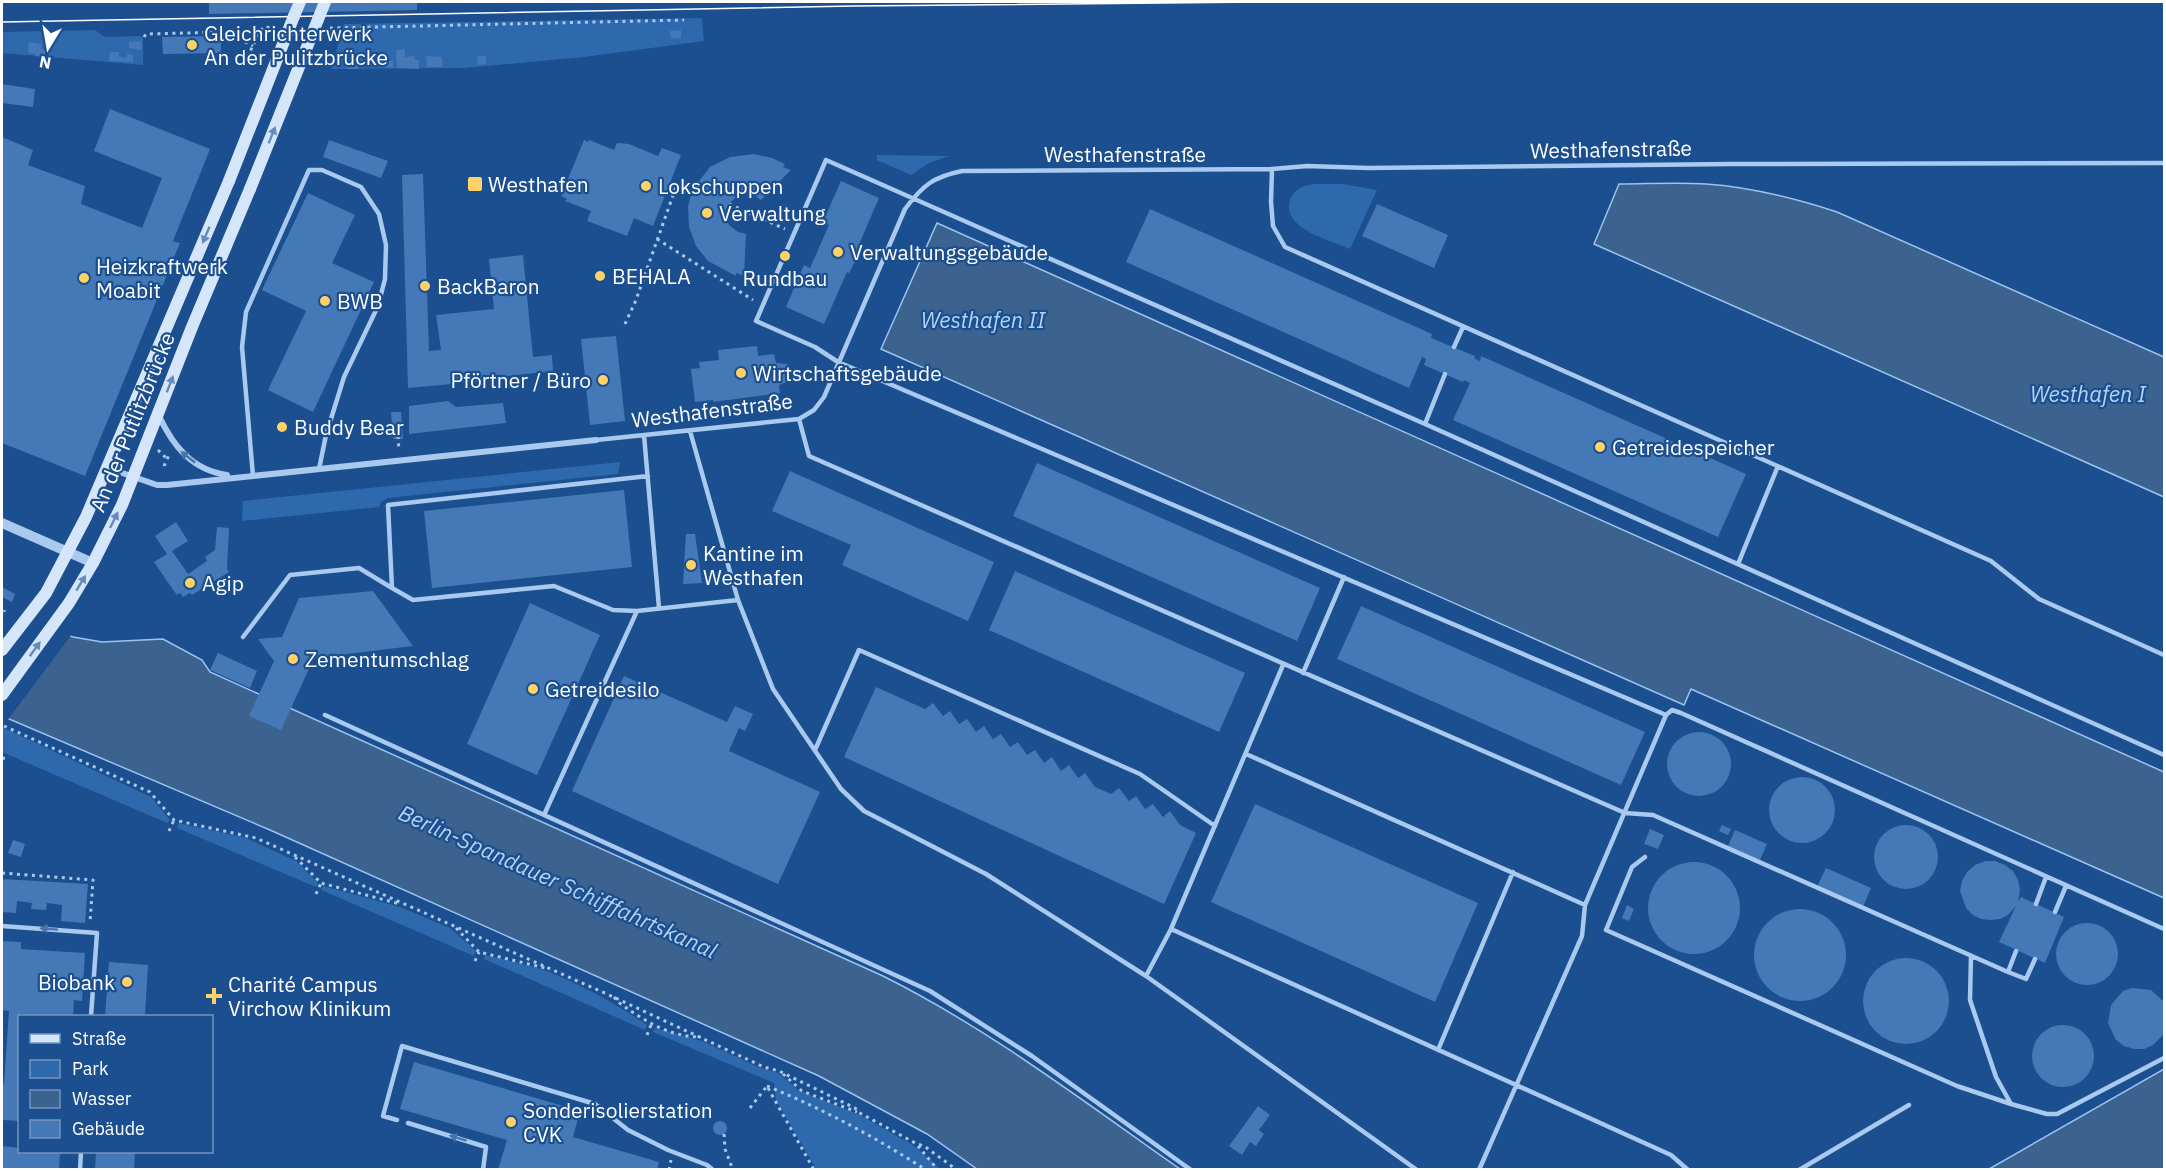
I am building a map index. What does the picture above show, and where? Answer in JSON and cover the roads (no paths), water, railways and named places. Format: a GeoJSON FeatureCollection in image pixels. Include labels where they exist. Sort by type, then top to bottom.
{"type":"FeatureCollection","features":[{"type":"Feature","properties":{"kind":"main road","name":"An der Putlitzbrücke"},"geometry":{"type":"LineString","coordinates":[[2,650],[45,593],[108,468],[248,135],[300,2]]}},
{"type":"Feature","properties":{"kind":"main road","name":"An der Putlitzbrücke"},"geometry":{"type":"LineString","coordinates":[[2,695],[69,603],[93,562],[133,477],[325,2]]}},
{"type":"Feature","properties":{"kind":"street","name":"Westhafenstraße"},"geometry":{"type":"LineString","coordinates":[[158,414],[173,443],[191,461],[211,471],[236,477]]}},
{"type":"Feature","properties":{"kind":"street","name":"Westhafenstraße"},"geometry":{"type":"LineString","coordinates":[[108,468],[157,485],[167,485],[596,440]]}},
{"type":"Feature","properties":{"kind":"street"},"geometry":{"type":"LineString","coordinates":[[2,522],[93,562]]}},
{"type":"Feature","properties":{"kind":"lane"},"geometry":{"type":"LineString","coordinates":[[1666,715],[838,362],[815,347],[756,321],[826,160],[1425,424],[2164,755]]}},
{"type":"Feature","properties":{"kind":"lane","name":"Westhafenstraße"},"geometry":{"type":"LineString","coordinates":[[596,440],[799,419],[814,410],[824,397],[905,208],[925,185],[941,176],[962,171],[1272,169],[1307,166],[1368,168],[1732,164],[2164,164]]}},
{"type":"Feature","properties":{"kind":"lane"},"geometry":{"type":"LineString","coordinates":[[1272,169],[1273,226],[1285,247],[1991,561],[2039,598],[2164,655]]}},
{"type":"Feature","properties":{"kind":"lane"},"geometry":{"type":"LineString","coordinates":[[253,476],[242,347],[246,312],[309,171],[322,170],[361,187],[379,214],[387,245],[385,279],[378,306],[344,376],[326,435],[319,469]]}},
{"type":"Feature","properties":{"kind":"lane"},"geometry":{"type":"LineString","coordinates":[[1454,347],[1463,327]]}},
{"type":"Feature","properties":{"kind":"lane"},"geometry":{"type":"LineString","coordinates":[[1425,424],[1445,374]]}},
{"type":"Feature","properties":{"kind":"lane"},"geometry":{"type":"LineString","coordinates":[[799,419],[809,456],[1303,674],[1625,813],[1653,815],[2026,980],[2035,958]]}},
{"type":"Feature","properties":{"kind":"lane"},"geometry":{"type":"LineString","coordinates":[[690,430],[738,600],[773,689],[841,789],[864,811],[986,874],[1146,976],[1418,1170]]}},
{"type":"Feature","properties":{"kind":"lane"},"geometry":{"type":"LineString","coordinates":[[644,435],[659,608]]}},
{"type":"Feature","properties":{"kind":"lane"},"geometry":{"type":"LineString","coordinates":[[1738,564],[1778,466]]}},
{"type":"Feature","properties":{"kind":"lane"},"geometry":{"type":"LineString","coordinates":[[392,588],[388,505],[648,476]]}},
{"type":"Feature","properties":{"kind":"lane"},"geometry":{"type":"LineString","coordinates":[[243,637],[290,575],[359,568],[413,600],[554,586],[613,610],[637,612],[738,600]]}},
{"type":"Feature","properties":{"kind":"lane"},"geometry":{"type":"LineString","coordinates":[[1303,674],[1344,578]]}},
{"type":"Feature","properties":{"kind":"lane"},"geometry":{"type":"LineString","coordinates":[[544,814],[637,612]]}},
{"type":"Feature","properties":{"kind":"lane"},"geometry":{"type":"LineString","coordinates":[[815,750],[859,650],[1140,774],[1215,826]]}},
{"type":"Feature","properties":{"kind":"lane"},"geometry":{"type":"LineString","coordinates":[[1146,976],[1171,929],[1283,665]]}},
{"type":"Feature","properties":{"kind":"lane"},"geometry":{"type":"LineString","coordinates":[[1479,1170],[1582,936],[1585,905],[1666,715],[1672,710],[2164,929]]}},
{"type":"Feature","properties":{"kind":"lane"},"geometry":{"type":"LineString","coordinates":[[325,715],[930,991],[1032,1056],[1191,1170]]}},
{"type":"Feature","properties":{"kind":"lane"},"geometry":{"type":"LineString","coordinates":[[1246,754],[1585,905]]}},
{"type":"Feature","properties":{"kind":"lane"},"geometry":{"type":"LineString","coordinates":[[1645,857],[1632,867],[1606,930],[1957,1086],[2011,1104],[2047,1114],[2057,1114],[2164,1058]]}},
{"type":"Feature","properties":{"kind":"lane"},"geometry":{"type":"LineString","coordinates":[[1438,1050],[1513,872]]}},
{"type":"Feature","properties":{"kind":"lane"},"geometry":{"type":"LineString","coordinates":[[2036,904],[2046,878]]}},
{"type":"Feature","properties":{"kind":"lane"},"geometry":{"type":"LineString","coordinates":[[2055,912],[2066,886]]}},
{"type":"Feature","properties":{"kind":"lane"},"geometry":{"type":"LineString","coordinates":[[2,926],[98,933],[91,1015]]}},
{"type":"Feature","properties":{"kind":"lane"},"geometry":{"type":"LineString","coordinates":[[1171,929],[1671,1155],[1688,1170]]}},
{"type":"Feature","properties":{"kind":"lane"},"geometry":{"type":"LineString","coordinates":[[2008,972],[2016,951]]}},
{"type":"Feature","properties":{"kind":"lane"},"geometry":{"type":"LineString","coordinates":[[1971,956],[1970,1000],[1996,1077],[2011,1104]]}},
{"type":"Feature","properties":{"kind":"lane"},"geometry":{"type":"LineString","coordinates":[[397,1120],[383,1116],[402,1046],[595,1104],[628,1130],[668,1150],[707,1165],[713,1170]]}},
{"type":"Feature","properties":{"kind":"lane"},"geometry":{"type":"LineString","coordinates":[[1799,1170],[1909,1105]]}},
{"type":"Feature","properties":{"kind":"lane"},"geometry":{"type":"LineString","coordinates":[[408,1123],[486,1147],[483,1170]]}},
{"type":"Feature","properties":{"kind":"lane"},"geometry":{"type":"LineString","coordinates":[[80,1170],[81,1153]]}},
{"type":"Feature","properties":{"kind":"water","name":"Westhafen I"},"geometry":{"type":"Polygon","coordinates":[[[1619,184],[1723,185],[1772,194],[1837,212],[2164,357],[2164,497],[1594,244],[1619,184]]]}},
{"type":"Feature","properties":{"kind":"water","name":"Westhafen II"},"geometry":{"type":"Polygon","coordinates":[[[937,223],[2164,772],[2164,898],[1691,689],[1684,705],[881,349],[937,223]]]}},
{"type":"Feature","properties":{"kind":"water","name":"Berlin-Spandauer Schifffahrtskanal"},"geometry":{"type":"Polygon","coordinates":[[[2,610],[73,637],[102,642],[163,639],[202,660],[210,672],[883,976],[998,1042],[1180,1169],[977,1169],[927,1134],[819,1076],[270,830],[2,716],[2,610]]]}},
{"type":"Feature","properties":{"kind":"water"},"geometry":{"type":"Polygon","coordinates":[[[2164,1069],[2164,1169],[1989,1169],[2164,1069]]]}},
{"type":"Feature","properties":{"kind":"tram line"},"geometry":{"type":"LineString","coordinates":[[2,22],[853,6],[1261,2]]}},
{"type":"Feature","properties":{"kind":"place","name":"Gleichrichterwerk An der Pulitzbrücke"},"geometry":{"type":"Point","coordinates":[192,45]}},
{"type":"Feature","properties":{"kind":"place","name":"Westhafen"},"geometry":{"type":"Point","coordinates":[475,184]}},
{"type":"Feature","properties":{"kind":"place","name":"Lokschuppen"},"geometry":{"type":"Point","coordinates":[646,186]}},
{"type":"Feature","properties":{"kind":"place","name":"Verwaltung"},"geometry":{"type":"Point","coordinates":[707,213]}},
{"type":"Feature","properties":{"kind":"place","name":"Verwaltungsgebäude"},"geometry":{"type":"Point","coordinates":[838,252]}},
{"type":"Feature","properties":{"kind":"place","name":"Rundbau"},"geometry":{"type":"Point","coordinates":[785,256]}},
{"type":"Feature","properties":{"kind":"place","name":"BEHALA"},"geometry":{"type":"Point","coordinates":[600,276]}},
{"type":"Feature","properties":{"kind":"place","name":"Heizkraftwerk Moabit"},"geometry":{"type":"Point","coordinates":[84,278]}},
{"type":"Feature","properties":{"kind":"place","name":"BackBaron"},"geometry":{"type":"Point","coordinates":[425,286]}},
{"type":"Feature","properties":{"kind":"place","name":"BWB"},"geometry":{"type":"Point","coordinates":[325,301]}},
{"type":"Feature","properties":{"kind":"place","name":"Wirtschaftsgebäude"},"geometry":{"type":"Point","coordinates":[741,373]}},
{"type":"Feature","properties":{"kind":"place","name":"Pförtner / Büro"},"geometry":{"type":"Point","coordinates":[603,380]}},
{"type":"Feature","properties":{"kind":"place","name":"Buddy Bear"},"geometry":{"type":"Point","coordinates":[282,427]}},
{"type":"Feature","properties":{"kind":"place","name":"Getreidespeicher"},"geometry":{"type":"Point","coordinates":[1600,447]}},
{"type":"Feature","properties":{"kind":"place","name":"Kantine im Westhafen"},"geometry":{"type":"Point","coordinates":[691,565]}},
{"type":"Feature","properties":{"kind":"place","name":"Agip"},"geometry":{"type":"Point","coordinates":[190,583]}},
{"type":"Feature","properties":{"kind":"place","name":"Zementumschlag"},"geometry":{"type":"Point","coordinates":[293,659]}},
{"type":"Feature","properties":{"kind":"place","name":"Getreidesilo"},"geometry":{"type":"Point","coordinates":[533,689]}},
{"type":"Feature","properties":{"kind":"place","name":"Biobank"},"geometry":{"type":"Point","coordinates":[127,982]}},
{"type":"Feature","properties":{"kind":"place","name":"Charité Campus Virchow Klinikum"},"geometry":{"type":"Point","coordinates":[214,996]}},
{"type":"Feature","properties":{"kind":"place","name":"Sonderisolierstation CVK"},"geometry":{"type":"Point","coordinates":[511,1122]}}]}
